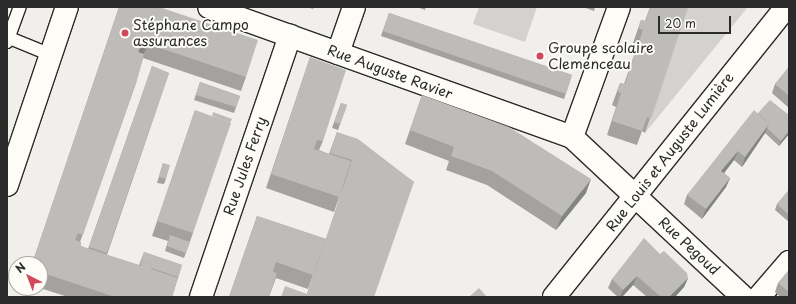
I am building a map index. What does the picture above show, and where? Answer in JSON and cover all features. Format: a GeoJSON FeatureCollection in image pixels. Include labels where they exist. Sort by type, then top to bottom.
{"type":"FeatureCollection","features":[{"type":"Feature","properties":{"kind":"street"},"geometry":{"type":"LineString","coordinates":[[7,185],[68,7]]}},
{"type":"Feature","properties":{"kind":"street","name":"Rue Auguste Ravier"},"geometry":{"type":"LineString","coordinates":[[208,7],[572,137],[636,195]]}},
{"type":"Feature","properties":{"kind":"street"},"geometry":{"type":"LineString","coordinates":[[338,53],[354,7]]}},
{"type":"Feature","properties":{"kind":"street"},"geometry":{"type":"LineString","coordinates":[[572,137],[619,7]]}},
{"type":"Feature","properties":{"kind":"street","name":"Rue Louis et Auguste Lumière"},"geometry":{"type":"LineString","coordinates":[[554,297],[786,7]]}},
{"type":"Feature","properties":{"kind":"street","name":"Rue Jules Ferry"},"geometry":{"type":"LineString","coordinates":[[201,297],[290,36]]}},
{"type":"Feature","properties":{"kind":"street","name":"Rue Pegoud"},"geometry":{"type":"LineString","coordinates":[[636,195],[743,297]]}},
{"type":"Feature","properties":{"kind":"street"},"geometry":{"type":"LineString","coordinates":[[759,297],[789,262]]}},
{"type":"Feature","properties":{"kind":"lane"},"geometry":{"type":"LineString","coordinates":[[20,7],[8,39],[51,55]]}},
{"type":"Feature","properties":{"kind":"shaded area"},"geometry":{"type":"Polygon","coordinates":[[[479,7],[537,7],[525,42],[473,24],[479,7]]]}},
{"type":"Feature","properties":{"kind":"shaded area"},"geometry":{"type":"Polygon","coordinates":[[[688,7],[748,7],[645,133],[688,7]]]}},
{"type":"Feature","properties":{"kind":"building"},"geometry":{"type":"Polygon","coordinates":[[[119,7],[159,7],[258,40],[246,77],[148,44],[141,45],[138,52],[144,54],[136,83],[83,235],[78,233],[75,240],[81,242],[81,246],[141,266],[142,261],[152,264],[151,269],[178,278],[172,297],[115,297],[48,275],[48,256],[35,256],[119,7]]]}},
{"type":"Feature","properties":{"kind":"building"},"geometry":{"type":"Polygon","coordinates":[[[650,7],[688,7],[651,119],[647,117],[642,131],[612,121],[621,93],[617,91],[620,83],[625,84],[643,30],[638,28],[641,20],[646,21],[650,7]]]}},
{"type":"Feature","properties":{"kind":"building"},"geometry":{"type":"Polygon","coordinates":[[[389,13],[572,75],[566,94],[383,31],[389,13]]]}},
{"type":"Feature","properties":{"kind":"building"},"geometry":{"type":"Polygon","coordinates":[[[310,57],[346,70],[323,141],[317,140],[314,149],[351,161],[339,197],[271,174],[310,57]]]}},
{"type":"Feature","properties":{"kind":"building"},"geometry":{"type":"Polygon","coordinates":[[[152,66],[169,73],[107,253],[89,247],[152,66]]]}},
{"type":"Feature","properties":{"kind":"building"},"geometry":{"type":"Polygon","coordinates":[[[789,67],[789,96],[775,84],[789,67]]]}},
{"type":"Feature","properties":{"kind":"building"},"geometry":{"type":"Polygon","coordinates":[[[200,82],[240,96],[236,107],[196,95],[200,82]]]}},
{"type":"Feature","properties":{"kind":"building"},"geometry":{"type":"Polygon","coordinates":[[[422,95],[509,127],[591,179],[562,216],[492,171],[451,156],[454,147],[410,130],[422,95]]]}},
{"type":"Feature","properties":{"kind":"building"},"geometry":{"type":"Polygon","coordinates":[[[770,100],[789,115],[789,131],[781,141],[767,128],[769,124],[758,113],[770,100]]]}},
{"type":"Feature","properties":{"kind":"building"},"geometry":{"type":"Polygon","coordinates":[[[341,103],[347,105],[340,124],[334,122],[341,103]]]}},
{"type":"Feature","properties":{"kind":"building"},"geometry":{"type":"Polygon","coordinates":[[[195,110],[231,123],[193,233],[157,221],[195,110]]]}},
{"type":"Feature","properties":{"kind":"building"},"geometry":{"type":"Polygon","coordinates":[[[754,110],[769,124],[745,157],[738,151],[721,171],[730,178],[706,209],[687,195],[754,110]]]}},
{"type":"Feature","properties":{"kind":"building"},"geometry":{"type":"Polygon","coordinates":[[[213,112],[232,119],[230,123],[212,116],[213,112]]]}},
{"type":"Feature","properties":{"kind":"building"},"geometry":{"type":"Polygon","coordinates":[[[337,132],[358,139],[414,182],[374,297],[281,297],[285,286],[307,294],[337,206],[352,160],[330,153],[337,132]]]}},
{"type":"Feature","properties":{"kind":"building"},"geometry":{"type":"Polygon","coordinates":[[[163,163],[170,165],[166,179],[159,177],[163,163]]]}},
{"type":"Feature","properties":{"kind":"building"},"geometry":{"type":"Polygon","coordinates":[[[789,190],[789,215],[777,204],[789,190]]]}},
{"type":"Feature","properties":{"kind":"building"},"geometry":{"type":"Polygon","coordinates":[[[257,216],[326,239],[313,275],[276,262],[273,272],[277,273],[269,297],[229,297],[257,216]]]}},
{"type":"Feature","properties":{"kind":"building"},"geometry":{"type":"Polygon","coordinates":[[[170,235],[190,242],[186,253],[167,246],[170,235]]]}},
{"type":"Feature","properties":{"kind":"building"},"geometry":{"type":"Polygon","coordinates":[[[644,238],[660,254],[664,251],[687,273],[688,278],[669,297],[661,297],[637,276],[623,290],[612,279],[644,238]]]}},
{"type":"Feature","properties":{"kind":"building"},"geometry":{"type":"Polygon","coordinates":[[[144,252],[182,265],[178,277],[151,268],[152,264],[142,261],[141,265],[144,252]]]}},
{"type":"Feature","properties":{"kind":"building"},"geometry":{"type":"Polygon","coordinates":[[[789,270],[789,292],[778,283],[789,270]]]}},
{"type":"Feature","properties":{"kind":"building"},"geometry":{"type":"Polygon","coordinates":[[[479,288],[487,297],[469,297],[479,288]]]}},
{"type":"Feature","properties":{"kind":"place","name":"Stéphane Campo assurances"},"geometry":{"type":"Point","coordinates":[125,33]}},
{"type":"Feature","properties":{"kind":"place","name":"Groupe scolaire Clemenceau"},"geometry":{"type":"Point","coordinates":[540,56]}}]}
